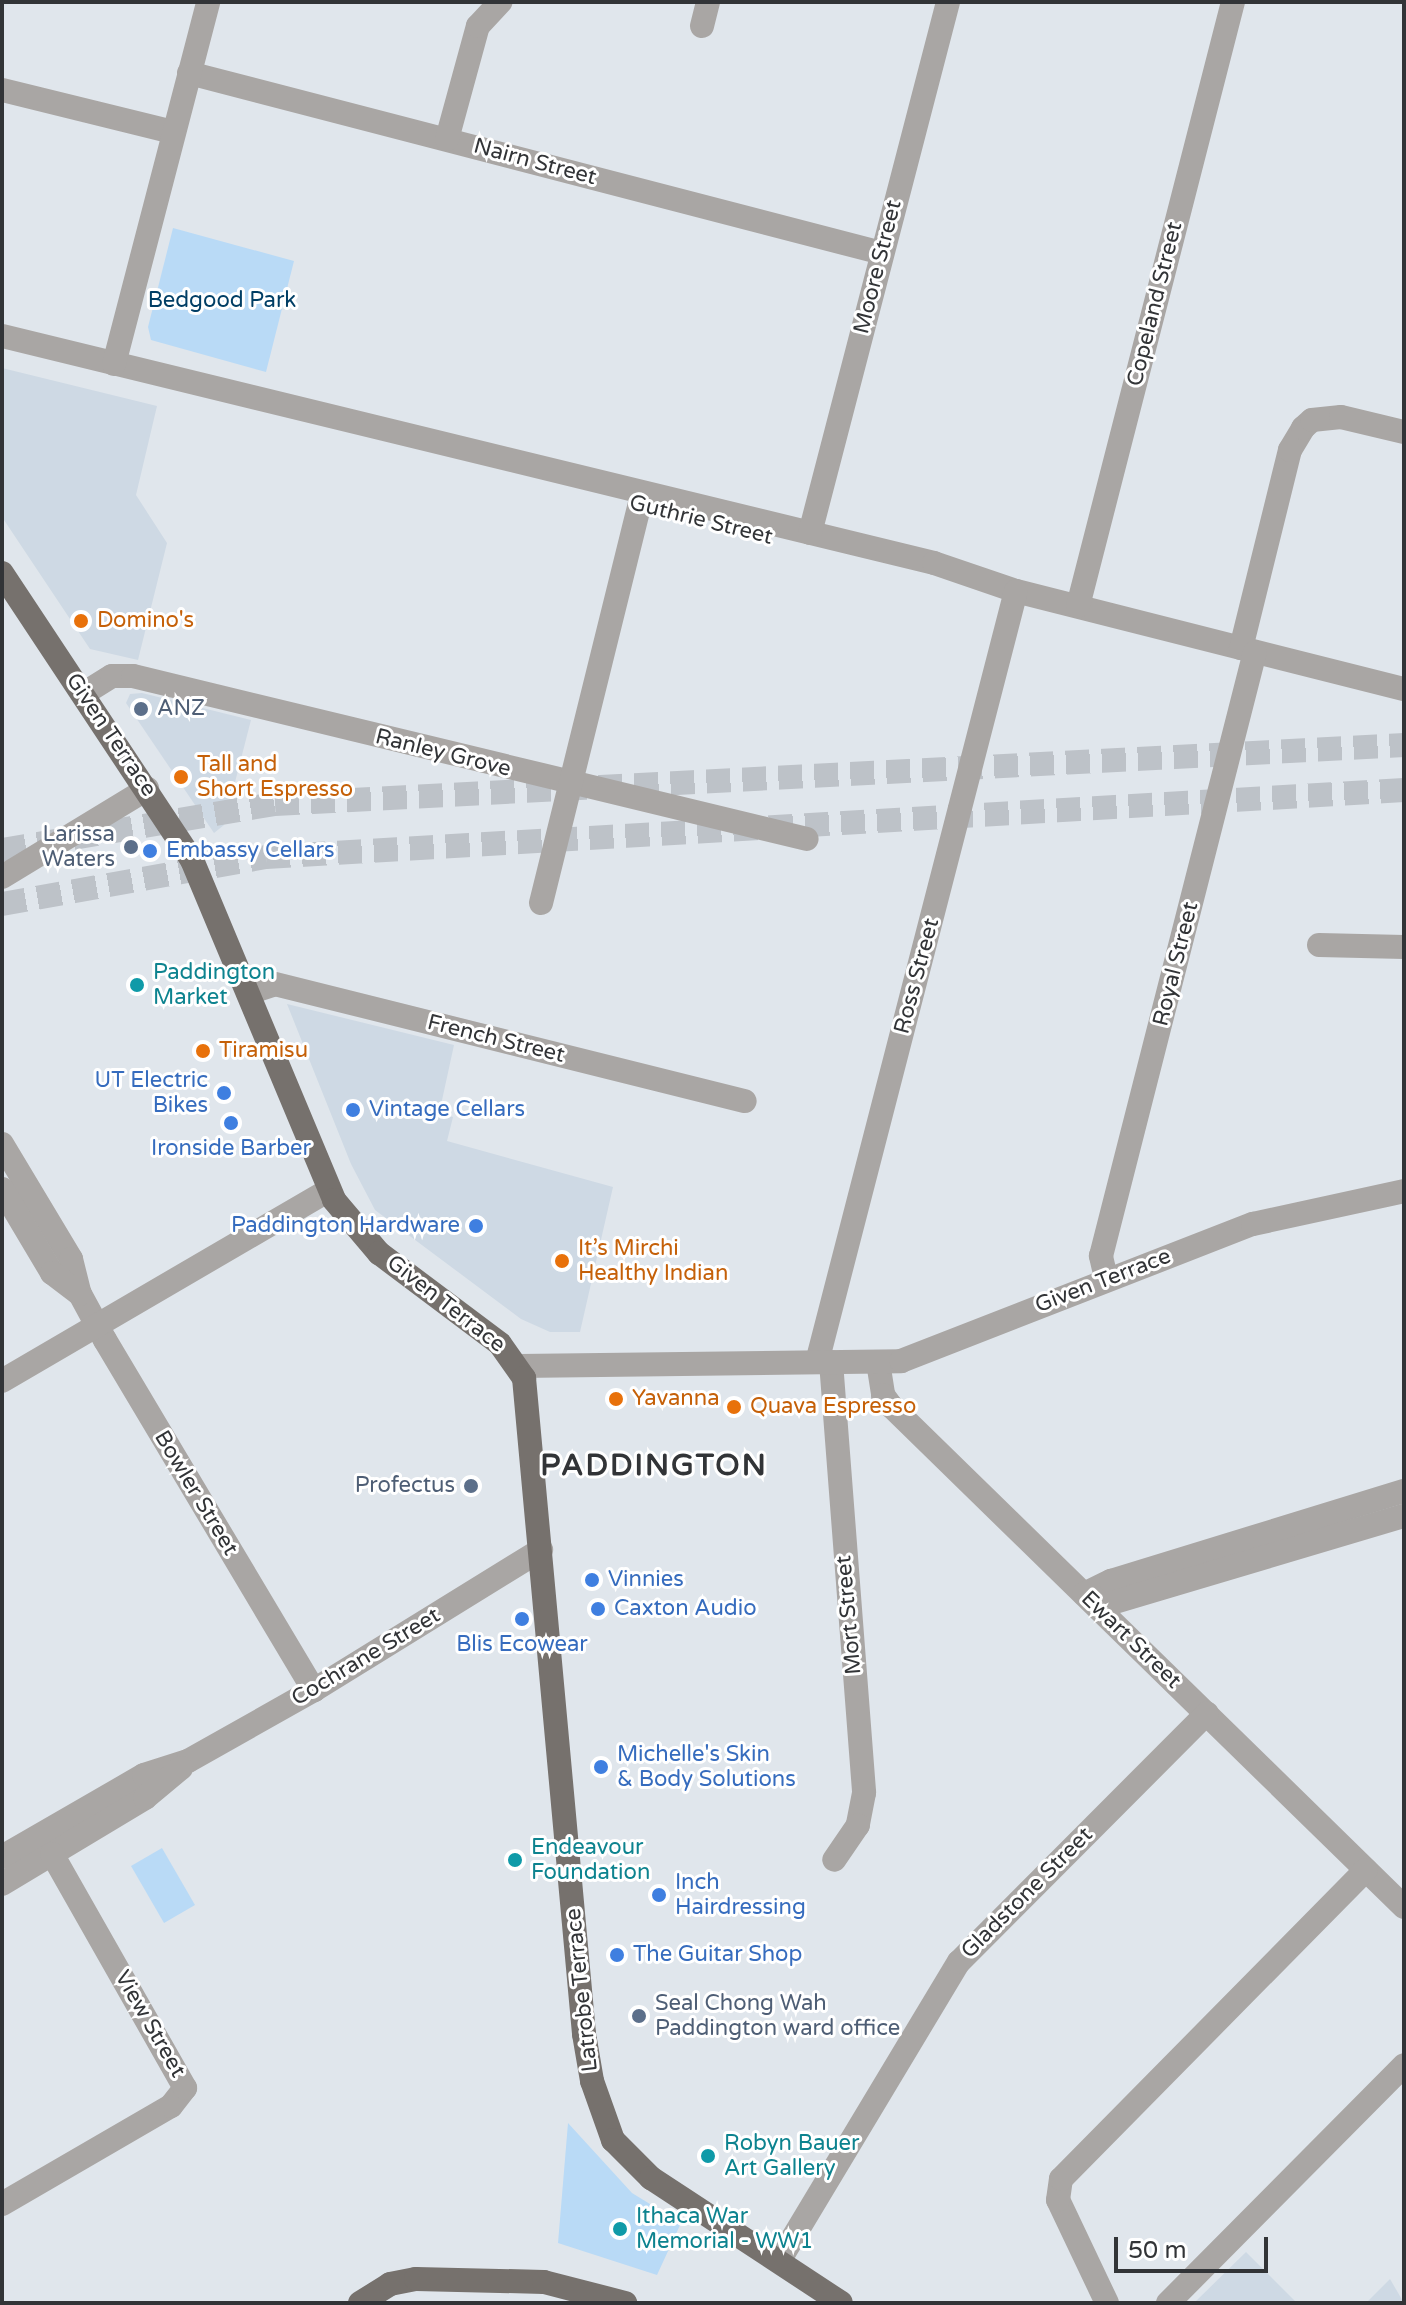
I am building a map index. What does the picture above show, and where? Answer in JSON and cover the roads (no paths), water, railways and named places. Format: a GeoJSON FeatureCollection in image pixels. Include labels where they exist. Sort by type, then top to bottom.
{"type":"FeatureCollection","features":[{"type":"Feature","properties":{"kind":"main road","name":"Given Terrace"},"geometry":{"type":"LineString","coordinates":[[2,573],[192,860],[329,1190],[370,1244],[492,1336],[519,1366]]}},
{"type":"Feature","properties":{"kind":"main road","name":"Latrobe Terrace"},"geometry":{"type":"LineString","coordinates":[[519,1366],[529,1401],[584,2034],[598,2103],[613,2140],[636,2167],[841,2303]]}},
{"type":"Feature","properties":{"kind":"main road"},"geometry":{"type":"LineString","coordinates":[[360,2303],[390,2284],[416,2279],[544,2282],[625,2303]]}},
{"type":"Feature","properties":{"kind":"street"},"geometry":{"type":"LineString","coordinates":[[114,364],[208,2]]}},
{"type":"Feature","properties":{"kind":"street"},"geometry":{"type":"LineString","coordinates":[[447,139],[478,26],[500,2]]}},
{"type":"Feature","properties":{"kind":"street","name":"Moore Street"},"geometry":{"type":"LineString","coordinates":[[810,533],[948,2]]}},
{"type":"Feature","properties":{"kind":"street","name":"Copeland Street"},"geometry":{"type":"LineString","coordinates":[[1078,606],[1233,2]]}},
{"type":"Feature","properties":{"kind":"street","name":"Nairn Street"},"geometry":{"type":"LineString","coordinates":[[189,73],[882,253]]}},
{"type":"Feature","properties":{"kind":"street"},"geometry":{"type":"LineString","coordinates":[[2,90],[173,132]]}},
{"type":"Feature","properties":{"kind":"street","name":"Guthrie Street"},"geometry":{"type":"LineString","coordinates":[[2,336],[427,444],[464,446],[934,563],[1016,591],[1404,689]]}},
{"type":"Feature","properties":{"kind":"street","name":"Royal Street"},"geometry":{"type":"LineString","coordinates":[[1106,1278],[1101,1256],[1248,650],[1290,450],[1312,420],[1341,417],[1404,432]]}},
{"type":"Feature","properties":{"kind":"street","name":"Guthrie Street"},"geometry":{"type":"LineString","coordinates":[[427,444],[459,460],[932,578],[978,580]]}},
{"type":"Feature","properties":{"kind":"street"},"geometry":{"type":"LineString","coordinates":[[541,903],[573,784],[640,504]]}},
{"type":"Feature","properties":{"kind":"street","name":"Ross Street"},"geometry":{"type":"LineString","coordinates":[[824,1362],[1016,591]]}},
{"type":"Feature","properties":{"kind":"street","name":"Ranley Grove"},"geometry":{"type":"LineString","coordinates":[[83,694],[112,676],[133,676],[807,839]]}},
{"type":"Feature","properties":{"kind":"street"},"geometry":{"type":"LineString","coordinates":[[2,877],[147,789]]}},
{"type":"Feature","properties":{"kind":"street"},"geometry":{"type":"LineString","coordinates":[[1319,945],[1404,947]]}},
{"type":"Feature","properties":{"kind":"street","name":"French Street"},"geometry":{"type":"LineString","coordinates":[[248,993],[275,984],[745,1101]]}},
{"type":"Feature","properties":{"kind":"street","name":"Bowler Street"},"geometry":{"type":"LineString","coordinates":[[2,1144],[71,1259],[80,1294],[97,1324],[314,1690]]}},
{"type":"Feature","properties":{"kind":"street","name":"Bowler Street"},"geometry":{"type":"LineString","coordinates":[[2,1189],[52,1273],[80,1294]]}},
{"type":"Feature","properties":{"kind":"street"},"geometry":{"type":"LineString","coordinates":[[2,1381],[329,1190]]}},
{"type":"Feature","properties":{"kind":"street","name":"Given Terrace"},"geometry":{"type":"LineString","coordinates":[[519,1366],[878,1362],[923,1354],[1106,1278],[1253,1224],[1404,1191]]}},
{"type":"Feature","properties":{"kind":"street","name":"Mort Street"},"geometry":{"type":"LineString","coordinates":[[824,1362],[864,1793],[858,1825],[834,1860]]}},
{"type":"Feature","properties":{"kind":"street","name":"Ewart Street"},"geometry":{"type":"LineString","coordinates":[[878,1362],[883,1395],[891,1406],[1404,1907]]}},
{"type":"Feature","properties":{"kind":"street"},"geometry":{"type":"LineString","coordinates":[[1091,1600],[1111,1581],[1404,1491]]}},
{"type":"Feature","properties":{"kind":"street"},"geometry":{"type":"LineString","coordinates":[[1091,1600],[1404,1516]]}},
{"type":"Feature","properties":{"kind":"street","name":"Cochrane Street"},"geometry":{"type":"LineString","coordinates":[[5,1848],[144,1775],[188,1761],[314,1690],[541,1550]]}},
{"type":"Feature","properties":{"kind":"street","name":"Gladstone Street"},"geometry":{"type":"LineString","coordinates":[[779,2261],[959,1962],[1207,1713]]}},
{"type":"Feature","properties":{"kind":"street","name":"Cochrane Street"},"geometry":{"type":"LineString","coordinates":[[2,1884],[154,1792],[188,1761]]}},
{"type":"Feature","properties":{"kind":"street","name":"View Street"},"geometry":{"type":"LineString","coordinates":[[2,2204],[171,2106],[185,2088],[52,1854]]}},
{"type":"Feature","properties":{"kind":"street"},"geometry":{"type":"LineString","coordinates":[[1107,2303],[1058,2200],[1057,2187],[1366,1870]]}},
{"type":"Feature","properties":{"kind":"street"},"geometry":{"type":"LineString","coordinates":[[1168,2303],[1404,2065]]}},
{"type":"Feature","properties":{"kind":"tunnel"},"geometry":{"type":"LineString","coordinates":[[2,850],[275,804],[1404,745]]}},
{"type":"Feature","properties":{"kind":"tunnel"},"geometry":{"type":"LineString","coordinates":[[2,904],[266,857],[1404,790]]}},
{"type":"Feature","properties":{"kind":"place","name":"Domino's"},"geometry":{"type":"Point","coordinates":[81,621]}},
{"type":"Feature","properties":{"kind":"place","name":"ANZ"},"geometry":{"type":"Point","coordinates":[141,709]}},
{"type":"Feature","properties":{"kind":"place","name":"Tall and Short Espresso"},"geometry":{"type":"Point","coordinates":[181,777]}},
{"type":"Feature","properties":{"kind":"place","name":"Larissa Waters"},"geometry":{"type":"Point","coordinates":[131,847]}},
{"type":"Feature","properties":{"kind":"place","name":"Embassy Cellars"},"geometry":{"type":"Point","coordinates":[150,851]}},
{"type":"Feature","properties":{"kind":"place","name":"Paddington Market"},"geometry":{"type":"Point","coordinates":[137,985]}},
{"type":"Feature","properties":{"kind":"place","name":"Tiramisu"},"geometry":{"type":"Point","coordinates":[203,1051]}},
{"type":"Feature","properties":{"kind":"place","name":"UT Electric Bikes"},"geometry":{"type":"Point","coordinates":[224,1093]}},
{"type":"Feature","properties":{"kind":"place","name":"Vintage Cellars"},"geometry":{"type":"Point","coordinates":[353,1110]}},
{"type":"Feature","properties":{"kind":"place","name":"Ironside Barber"},"geometry":{"type":"Point","coordinates":[231,1123]}},
{"type":"Feature","properties":{"kind":"place","name":"Paddington Hardware"},"geometry":{"type":"Point","coordinates":[476,1226]}},
{"type":"Feature","properties":{"kind":"place","name":"It’s Mirchi Healthy Indian"},"geometry":{"type":"Point","coordinates":[562,1261]}},
{"type":"Feature","properties":{"kind":"place","name":"Yavanna"},"geometry":{"type":"Point","coordinates":[616,1399]}},
{"type":"Feature","properties":{"kind":"place","name":"Quava Espresso"},"geometry":{"type":"Point","coordinates":[734,1407]}},
{"type":"Feature","properties":{"kind":"place","name":"Profectus"},"geometry":{"type":"Point","coordinates":[471,1486]}},
{"type":"Feature","properties":{"kind":"place","name":"Vinnies"},"geometry":{"type":"Point","coordinates":[592,1580]}},
{"type":"Feature","properties":{"kind":"place","name":"Caxton Audio"},"geometry":{"type":"Point","coordinates":[598,1609]}},
{"type":"Feature","properties":{"kind":"place","name":"Blis Ecowear"},"geometry":{"type":"Point","coordinates":[522,1619]}},
{"type":"Feature","properties":{"kind":"place","name":"Michelle's Skin & Body Solutions"},"geometry":{"type":"Point","coordinates":[601,1767]}},
{"type":"Feature","properties":{"kind":"place","name":"Endeavour Foundation"},"geometry":{"type":"Point","coordinates":[515,1860]}},
{"type":"Feature","properties":{"kind":"place","name":"Inch Hairdressing"},"geometry":{"type":"Point","coordinates":[659,1895]}},
{"type":"Feature","properties":{"kind":"place","name":"The Guitar Shop"},"geometry":{"type":"Point","coordinates":[617,1955]}},
{"type":"Feature","properties":{"kind":"place","name":"Seal Chong Wah Paddington ward office"},"geometry":{"type":"Point","coordinates":[639,2016]}},
{"type":"Feature","properties":{"kind":"place","name":"Robyn Bauer Art Gallery"},"geometry":{"type":"Point","coordinates":[708,2156]}},
{"type":"Feature","properties":{"kind":"place","name":"Ithaca War Memorial - WW1"},"geometry":{"type":"Point","coordinates":[620,2229]}},
{"type":"Feature","properties":{"kind":"district","name":"PADDINGTON"},"geometry":{"type":"Point","coordinates":[654,1466]}},
{"type":"Feature","properties":{"kind":"park label","name":"Bedgood Park"},"geometry":{"type":"Point","coordinates":[222,301]}}]}
